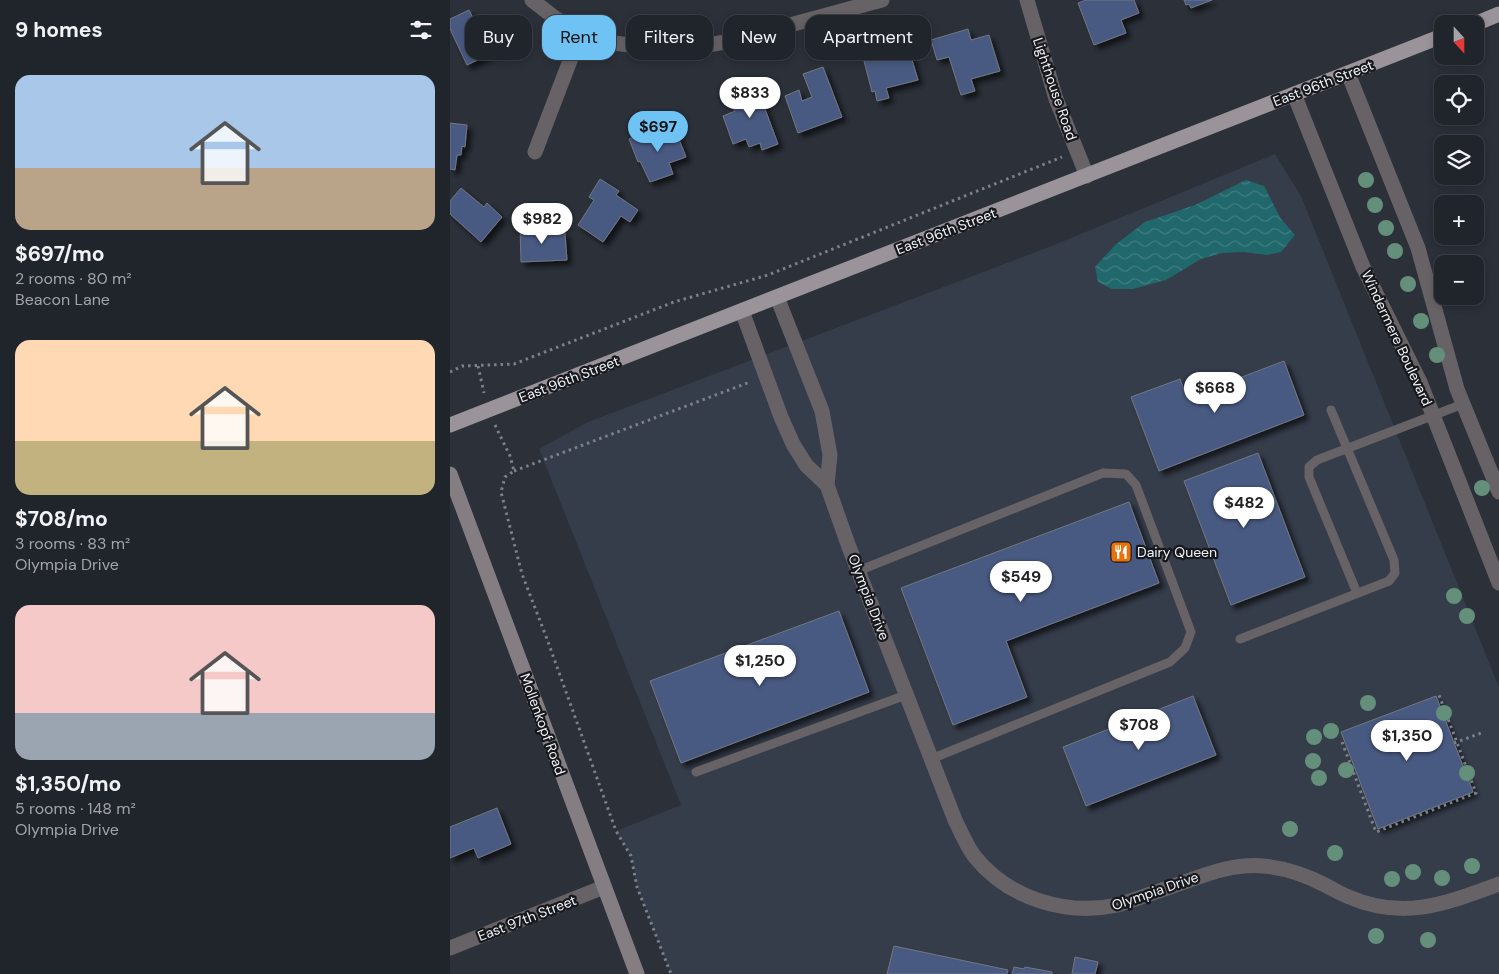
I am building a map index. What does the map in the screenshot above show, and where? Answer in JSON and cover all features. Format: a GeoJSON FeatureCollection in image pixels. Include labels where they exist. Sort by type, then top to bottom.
{"type":"FeatureCollection","features":[{"type":"Feature","properties":{"kind":"main road"},"geometry":{"type":"LineString","coordinates":[[1484,20],[1499,14]]}},
{"type":"Feature","properties":{"kind":"main road","name":"East 96th Street"},"geometry":{"type":"LineString","coordinates":[[450,425],[1434,39]]}},
{"type":"Feature","properties":{"kind":"street"},"geometry":{"type":"LineString","coordinates":[[532,0],[551,15]]}},
{"type":"Feature","properties":{"kind":"street"},"geometry":{"type":"LineString","coordinates":[[616,43],[653,48],[683,49],[731,41],[882,0]]}},
{"type":"Feature","properties":{"kind":"street","name":"Lighthouse Road"},"geometry":{"type":"LineString","coordinates":[[1027,0],[1056,99],[1087,176]]}},
{"type":"Feature","properties":{"kind":"street"},"geometry":{"type":"LineString","coordinates":[[535,152],[570,60]]}},
{"type":"Feature","properties":{"kind":"street"},"geometry":{"type":"LineString","coordinates":[[1348,73],[1418,248],[1457,389],[1499,492]]}},
{"type":"Feature","properties":{"kind":"street","name":"Windermere Boulevard"},"geometry":{"type":"LineString","coordinates":[[1294,94],[1363,267],[1420,382],[1499,583]]}},
{"type":"Feature","properties":{"kind":"street","name":"Olympia Drive"},"geometry":{"type":"LineString","coordinates":[[777,297],[822,411],[830,454],[827,485],[858,571],[954,820],[974,856],[990,873],[1006,886],[1027,897],[1053,905],[1078,909],[1118,905],[1219,870],[1240,866],[1282,868],[1303,875],[1348,897],[1372,906],[1402,910],[1427,908],[1444,904],[1499,884]]}},
{"type":"Feature","properties":{"kind":"street","name":"Olympia Drive"},"geometry":{"type":"LineString","coordinates":[[742,311],[781,417],[793,444],[806,465],[827,485]]}},
{"type":"Feature","properties":{"kind":"street","name":"Mollenkopf Road"},"geometry":{"type":"LineString","coordinates":[[450,474],[637,974]]}},
{"type":"Feature","properties":{"kind":"street","name":"East 97th Street"},"geometry":{"type":"LineString","coordinates":[[450,948],[604,887]]}},
{"type":"Feature","properties":{"kind":"lane"},"geometry":{"type":"LineString","coordinates":[[1357,593],[1309,477],[1309,467],[1317,460],[1464,404]]}},
{"type":"Feature","properties":{"kind":"lane"},"geometry":{"type":"LineString","coordinates":[[1240,639],[1389,581],[1395,573],[1394,560],[1331,410]]}},
{"type":"Feature","properties":{"kind":"lane"},"geometry":{"type":"LineString","coordinates":[[858,571],[1103,474],[1126,474],[1136,485],[1191,632],[1185,648],[1170,662],[931,759]]}},
{"type":"Feature","properties":{"kind":"lane"},"geometry":{"type":"LineString","coordinates":[[696,772],[906,695]]}},
{"type":"Feature","properties":{"kind":"path"},"geometry":{"type":"LineString","coordinates":[[450,372],[462,366],[514,364],[674,302],[768,275],[1077,151]]}},
{"type":"Feature","properties":{"kind":"path"},"geometry":{"type":"LineString","coordinates":[[478,366],[487,411],[510,456],[514,471]]}},
{"type":"Feature","properties":{"kind":"path"},"geometry":{"type":"LineString","coordinates":[[671,974],[638,887],[631,856],[616,830],[548,639],[522,574],[506,518],[501,492],[505,477],[514,471],[766,376]]}},
{"type":"Feature","properties":{"kind":"path"},"geometry":{"type":"LineString","coordinates":[[1342,742],[1369,809],[1376,832],[1476,793],[1439,695]]}},
{"type":"Feature","properties":{"kind":"path"},"geometry":{"type":"LineString","coordinates":[[1456,742],[1484,732]]}},
{"type":"Feature","properties":{"kind":"shaded area"},"geometry":{"type":"Polygon","coordinates":[[[1275,154],[1301,196],[1499,687],[1499,974],[671,974],[637,887],[631,856],[616,831],[681,805],[539,449],[588,422],[1054,245],[1275,154]]]}},
{"type":"Feature","properties":{"kind":"water"},"geometry":{"type":"Polygon","coordinates":[[[1246,180],[1264,186],[1281,219],[1295,235],[1281,252],[1267,255],[1244,252],[1222,253],[1201,259],[1166,280],[1133,289],[1112,289],[1098,282],[1095,267],[1115,245],[1145,222],[1195,205],[1246,180]]]}},
{"type":"Feature","properties":{"kind":"building"},"geometry":{"type":"Polygon","coordinates":[[[1086,0],[1134,0],[1139,13],[1121,20],[1126,33],[1094,45],[1078,3],[1086,0]]]}},
{"type":"Feature","properties":{"kind":"building"},"geometry":{"type":"Polygon","coordinates":[[[1184,0],[1212,0],[1191,8],[1189,4],[1186,5],[1184,0]]]}},
{"type":"Feature","properties":{"kind":"building"},"geometry":{"type":"Polygon","coordinates":[[[469,10],[472,15],[465,15],[465,60],[478,60],[467,65],[450,29],[450,19],[469,10]]]}},
{"type":"Feature","properties":{"kind":"building"},"geometry":{"type":"Polygon","coordinates":[[[968,29],[971,40],[989,35],[1000,71],[971,79],[975,91],[961,95],[949,57],[937,60],[931,40],[968,29]]]}},
{"type":"Feature","properties":{"kind":"building"},"geometry":{"type":"Polygon","coordinates":[[[864,60],[912,60],[918,80],[886,88],[889,98],[877,101],[875,91],[872,92],[864,60]]]}},
{"type":"Feature","properties":{"kind":"building"},"geometry":{"type":"Polygon","coordinates":[[[823,67],[842,117],[798,133],[785,96],[799,90],[802,101],[812,97],[803,74],[823,67]]]}},
{"type":"Feature","properties":{"kind":"building"},"geometry":{"type":"Polygon","coordinates":[[[755,82],[778,144],[762,150],[760,143],[749,147],[746,139],[733,144],[723,116],[735,111],[733,107],[738,104],[733,91],[755,82]]]}},
{"type":"Feature","properties":{"kind":"building"},"geometry":{"type":"Polygon","coordinates":[[[450,123],[467,125],[465,147],[462,146],[461,155],[457,155],[455,170],[450,169],[450,123]]]}},
{"type":"Feature","properties":{"kind":"building"},"geometry":{"type":"Polygon","coordinates":[[[675,129],[686,157],[669,163],[673,174],[650,182],[640,161],[638,162],[629,139],[646,132],[649,139],[675,129]]]}},
{"type":"Feature","properties":{"kind":"building"},"geometry":{"type":"Polygon","coordinates":[[[600,179],[619,191],[616,195],[638,210],[630,222],[621,216],[603,242],[578,225],[594,200],[589,197],[600,179]]]}},
{"type":"Feature","properties":{"kind":"building"},"geometry":{"type":"Polygon","coordinates":[[[461,188],[484,207],[487,203],[502,217],[481,242],[450,214],[450,201],[461,188]]]}},
{"type":"Feature","properties":{"kind":"building"},"geometry":{"type":"Polygon","coordinates":[[[540,226],[541,230],[549,230],[549,234],[565,233],[567,260],[521,262],[520,227],[540,226]]]}},
{"type":"Feature","properties":{"kind":"building"},"geometry":{"type":"Polygon","coordinates":[[[1284,361],[1304,415],[1159,471],[1131,397],[1180,379],[1187,398],[1284,361]]]}},
{"type":"Feature","properties":{"kind":"building"},"geometry":{"type":"Polygon","coordinates":[[[1258,453],[1305,577],[1231,605],[1184,481],[1258,453]]]}},
{"type":"Feature","properties":{"kind":"building"},"geometry":{"type":"Polygon","coordinates":[[[1129,502],[1159,583],[1006,641],[1027,697],[953,725],[901,588],[1129,502]]]}},
{"type":"Feature","properties":{"kind":"building"},"geometry":{"type":"Polygon","coordinates":[[[839,611],[869,692],[681,763],[650,681],[839,611]]]}},
{"type":"Feature","properties":{"kind":"building"},"geometry":{"type":"Polygon","coordinates":[[[1193,696],[1216,755],[1086,806],[1063,747],[1193,696]]]}},
{"type":"Feature","properties":{"kind":"building"},"geometry":{"type":"Polygon","coordinates":[[[1436,696],[1473,792],[1378,829],[1341,732],[1436,696]]]}},
{"type":"Feature","properties":{"kind":"building"},"geometry":{"type":"Polygon","coordinates":[[[497,808],[511,844],[478,858],[474,848],[450,858],[450,827],[497,808]]]}},
{"type":"Feature","properties":{"kind":"building"},"geometry":{"type":"Polygon","coordinates":[[[894,946],[1008,970],[1007,974],[887,974],[894,946]]]}},
{"type":"Feature","properties":{"kind":"building"},"geometry":{"type":"Polygon","coordinates":[[[1075,957],[1098,962],[1095,974],[1072,974],[1075,957]]]}},
{"type":"Feature","properties":{"kind":"building"},"geometry":{"type":"Polygon","coordinates":[[[1014,967],[1024,969],[1025,967],[1052,972],[1052,974],[1012,974],[1014,967]]]}},
{"type":"Feature","properties":{"kind":"place","name":"Dairy Queen"},"geometry":{"type":"Point","coordinates":[1121,552]}}]}
